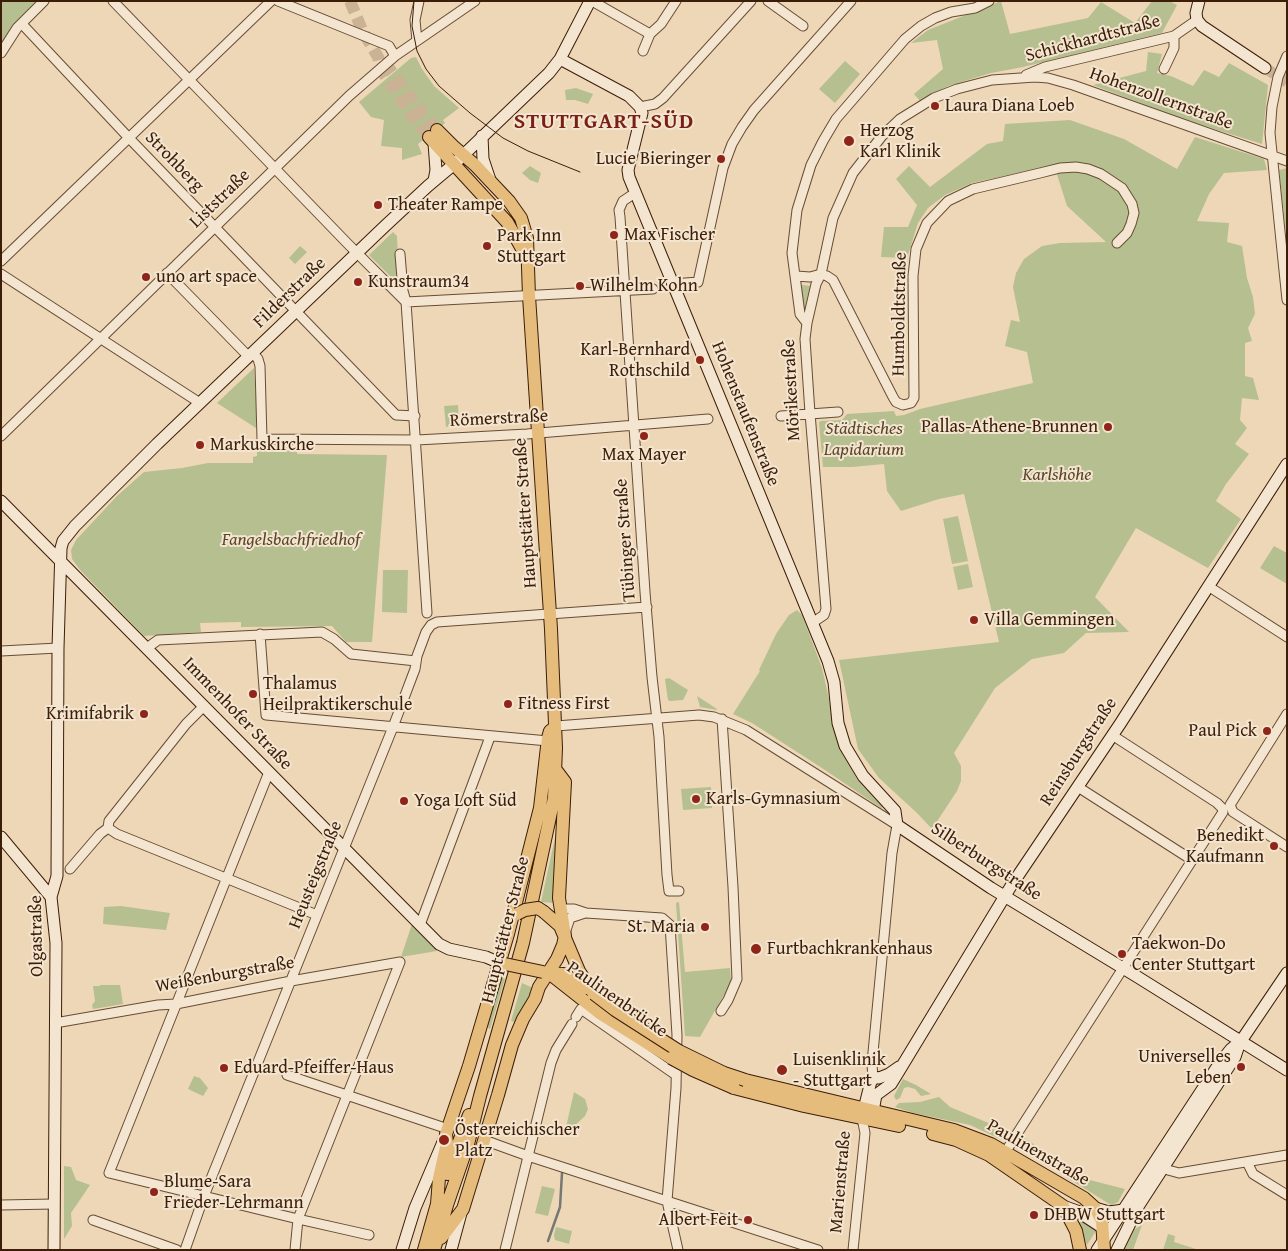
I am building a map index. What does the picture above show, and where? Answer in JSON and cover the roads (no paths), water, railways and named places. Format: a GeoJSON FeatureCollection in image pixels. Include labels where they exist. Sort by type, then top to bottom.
{"type":"FeatureCollection","features":[{"type":"Feature","properties":{"kind":"main road","name":"Hauptstätter Straße"},"geometry":{"type":"LineString","coordinates":[[431,1248],[476,1118],[480,1096],[523,943],[551,817],[556,770],[556,726],[550,614],[526,254],[527,238],[521,218],[516,210],[490,181],[463,155],[433,136]]}},
{"type":"Feature","properties":{"kind":"main road","name":"Hauptstätter Straße"},"geometry":{"type":"LineString","coordinates":[[433,136],[454,165],[512,229],[526,254]]}},
{"type":"Feature","properties":{"kind":"main road"},"geometry":{"type":"LineString","coordinates":[[499,213],[514,212],[516,210]]}},
{"type":"Feature","properties":{"kind":"main road"},"geometry":{"type":"LineString","coordinates":[[437,1204],[439,1178],[447,1143],[447,1132],[502,964],[504,948],[514,918],[540,808],[550,731],[556,726]]}},
{"type":"Feature","properties":{"kind":"main road","name":"Hauptstätter Straße"},"geometry":{"type":"LineString","coordinates":[[556,770],[565,782],[560,908]]}},
{"type":"Feature","properties":{"kind":"main road"},"geometry":{"type":"LineString","coordinates":[[431,1248],[462,1209],[512,1045],[546,972],[562,949],[565,936],[560,908],[525,910],[514,918]]}},
{"type":"Feature","properties":{"kind":"main road"},"geometry":{"type":"LineString","coordinates":[[542,909],[557,922],[565,936]]}},
{"type":"Feature","properties":{"kind":"main road","name":"Paulinenbrücke"},"geometry":{"type":"LineString","coordinates":[[565,936],[574,961],[577,987]]}},
{"type":"Feature","properties":{"kind":"main road"},"geometry":{"type":"LineString","coordinates":[[502,964],[546,972]]}},
{"type":"Feature","properties":{"kind":"main road","name":"Paulinenbrücke"},"geometry":{"type":"LineString","coordinates":[[546,972],[563,974],[639,1040],[693,1070],[734,1088]]}},
{"type":"Feature","properties":{"kind":"main road"},"geometry":{"type":"LineString","coordinates":[[535,999],[552,988],[577,987]]}},
{"type":"Feature","properties":{"kind":"main road","name":"Paulinenbrücke"},"geometry":{"type":"LineString","coordinates":[[577,987],[594,994],[615,1010],[679,1051],[724,1073],[745,1080]]}},
{"type":"Feature","properties":{"kind":"main road","name":"Paulinenstraße"},"geometry":{"type":"LineString","coordinates":[[745,1080],[956,1140],[1000,1162],[1063,1206],[1076,1231],[1080,1250]]}},
{"type":"Feature","properties":{"kind":"main road","name":"Paulinenstraße"},"geometry":{"type":"LineString","coordinates":[[734,1088],[794,1104],[954,1130],[974,1137],[1006,1151],[1084,1198],[1095,1208],[1102,1220],[1104,1239]]}},
{"type":"Feature","properties":{"kind":"main road","name":"Hauptstätter Straße"},"geometry":{"type":"LineString","coordinates":[[431,1248],[437,1204],[459,1140],[480,1096]]}},
{"type":"Feature","properties":{"kind":"street"},"geometry":{"type":"LineString","coordinates":[[1,53],[22,24],[44,1]]}},
{"type":"Feature","properties":{"kind":"street"},"geometry":{"type":"LineString","coordinates":[[113,1],[406,302],[625,290],[629,292],[653,289]]}},
{"type":"Feature","properties":{"kind":"street"},"geometry":{"type":"LineString","coordinates":[[1,261],[271,1]]}},
{"type":"Feature","properties":{"kind":"street"},"geometry":{"type":"LineString","coordinates":[[278,1],[389,46],[395,56]]}},
{"type":"Feature","properties":{"kind":"street"},"geometry":{"type":"LineString","coordinates":[[417,41],[416,10],[418,1]]}},
{"type":"Feature","properties":{"kind":"street","name":"Liststraße"},"geometry":{"type":"LineString","coordinates":[[1,436],[349,96],[395,56],[475,1]]}},
{"type":"Feature","properties":{"kind":"street"},"geometry":{"type":"LineString","coordinates":[[591,1],[650,34]]}},
{"type":"Feature","properties":{"kind":"street","name":"Filderstraße"},"geometry":{"type":"LineString","coordinates":[[61,561],[61,548],[67,534],[200,403],[357,253],[434,181],[454,165],[549,73],[560,59],[591,1]]}},
{"type":"Feature","properties":{"kind":"street"},"geometry":{"type":"LineString","coordinates":[[643,51],[650,34],[661,24],[676,1]]}},
{"type":"Feature","properties":{"kind":"street"},"geometry":{"type":"LineString","coordinates":[[560,59],[629,96],[640,107],[655,104],[663,98],[752,1]]}},
{"type":"Feature","properties":{"kind":"street"},"geometry":{"type":"LineString","coordinates":[[768,1],[803,26]]}},
{"type":"Feature","properties":{"kind":"street"},"geometry":{"type":"LineString","coordinates":[[673,284],[698,282],[723,168],[732,144],[742,127],[754,110],[851,1]]}},
{"type":"Feature","properties":{"kind":"street","name":"Mörikestraße"},"geometry":{"type":"LineString","coordinates":[[812,623],[824,615],[826,610],[805,339],[807,323],[800,314],[796,276],[793,271],[792,254],[797,210],[811,165],[836,119],[898,46],[921,26],[935,18],[951,12],[975,8],[989,1]]}},
{"type":"Feature","properties":{"kind":"street"},"geometry":{"type":"LineString","coordinates":[[1199,1],[1196,9],[1198,20],[1208,30],[1265,68]]}},
{"type":"Feature","properties":{"kind":"street","name":"Schickhardtstraße"},"geometry":{"type":"LineString","coordinates":[[1021,77],[1045,67],[1174,36],[1198,20]]}},
{"type":"Feature","properties":{"kind":"street","name":"Strohberg"},"geometry":{"type":"LineString","coordinates":[[22,24],[214,227],[396,415],[415,416]]}},
{"type":"Feature","properties":{"kind":"street","name":"Schickhardtstraße"},"geometry":{"type":"LineString","coordinates":[[1164,69],[1174,48],[1174,36]]}},
{"type":"Feature","properties":{"kind":"street"},"geometry":{"type":"LineString","coordinates":[[1287,56],[1278,77],[1272,107],[1270,133],[1287,300]]}},
{"type":"Feature","properties":{"kind":"street","name":"Hohenzollernstraße"},"geometry":{"type":"LineString","coordinates":[[807,323],[816,284],[821,274],[833,218],[854,173],[882,136],[900,119],[934,98],[958,89],[992,80],[1021,77],[1048,78],[1073,85],[1287,161]]}},
{"type":"Feature","properties":{"kind":"street","name":"Hohenstaufenstraße"},"geometry":{"type":"LineString","coordinates":[[640,107],[642,114],[628,170],[635,193],[822,649],[834,682],[838,723],[845,746],[863,776],[894,811],[896,825]]}},
{"type":"Feature","properties":{"kind":"street"},"geometry":{"type":"LineString","coordinates":[[433,136],[436,170],[434,181]]}},
{"type":"Feature","properties":{"kind":"street"},"geometry":{"type":"LineString","coordinates":[[482,136],[483,160],[490,181]]}},
{"type":"Feature","properties":{"kind":"street","name":"Humboldtstraße"},"geometry":{"type":"LineString","coordinates":[[821,274],[833,280],[893,397],[896,402],[903,405],[911,403],[914,398],[913,276],[916,248],[927,223],[948,201],[973,189],[1060,168],[1076,167],[1088,169],[1101,174],[1128,194],[1134,213],[1127,233],[1118,243]]}},
{"type":"Feature","properties":{"kind":"street","name":"Tübinger Straße"},"geometry":{"type":"LineString","coordinates":[[635,193],[626,198],[619,210],[669,891],[679,891]]}},
{"type":"Feature","properties":{"kind":"street"},"geometry":{"type":"LineString","coordinates":[[400,254],[406,302],[417,440],[427,613]]}},
{"type":"Feature","properties":{"kind":"street"},"geometry":{"type":"LineString","coordinates":[[167,273],[251,355]]}},
{"type":"Feature","properties":{"kind":"street"},"geometry":{"type":"LineString","coordinates":[[1,274],[200,403]]}},
{"type":"Feature","properties":{"kind":"street"},"geometry":{"type":"LineString","coordinates":[[796,276],[810,277],[821,274]]}},
{"type":"Feature","properties":{"kind":"street","name":"Römerstraße"},"geometry":{"type":"LineString","coordinates":[[251,355],[258,359],[260,366],[262,439],[417,440],[538,433],[708,419]]}},
{"type":"Feature","properties":{"kind":"street"},"geometry":{"type":"LineString","coordinates":[[781,416],[838,412]]}},
{"type":"Feature","properties":{"kind":"street","name":"Reinsburgstraße"},"geometry":{"type":"LineString","coordinates":[[876,1095],[891,1084],[1005,896],[1112,735],[1287,464]]}},
{"type":"Feature","properties":{"kind":"street","name":"Immenhofer Straße"},"geometry":{"type":"LineString","coordinates":[[1,501],[439,944],[449,949],[486,957]]}},
{"type":"Feature","properties":{"kind":"street","name":"Olgastraße"},"geometry":{"type":"LineString","coordinates":[[54,1250],[56,943],[51,897],[57,876],[58,648],[61,561]]}},
{"type":"Feature","properties":{"kind":"street"},"geometry":{"type":"LineString","coordinates":[[1208,586],[1287,638]]}},
{"type":"Feature","properties":{"kind":"street"},"geometry":{"type":"LineString","coordinates":[[550,614],[647,607]]}},
{"type":"Feature","properties":{"kind":"street","name":"Heusteigstraße"},"geometry":{"type":"LineString","coordinates":[[185,1250],[204,1196],[393,727],[415,669],[426,632],[431,625],[437,622],[550,614]]}},
{"type":"Feature","properties":{"kind":"street"},"geometry":{"type":"LineString","coordinates":[[147,648],[158,640],[322,632],[334,639],[351,654],[416,661]]}},
{"type":"Feature","properties":{"kind":"street"},"geometry":{"type":"LineString","coordinates":[[260,634],[266,715],[548,741]]}},
{"type":"Feature","properties":{"kind":"street"},"geometry":{"type":"LineString","coordinates":[[1,650],[58,648]]}},
{"type":"Feature","properties":{"kind":"street"},"geometry":{"type":"LineString","coordinates":[[70,869],[100,834],[108,828],[109,821],[186,724],[204,706]]}},
{"type":"Feature","properties":{"kind":"street"},"geometry":{"type":"LineString","coordinates":[[1006,1151],[1287,714]]}},
{"type":"Feature","properties":{"kind":"street","name":"Silberburgstraße"},"geometry":{"type":"LineString","coordinates":[[556,726],[706,715],[722,719],[746,730],[1005,896],[1287,1070]]}},
{"type":"Feature","properties":{"kind":"street"},"geometry":{"type":"LineString","coordinates":[[720,1011],[728,1000],[737,979],[722,719]]}},
{"type":"Feature","properties":{"kind":"street"},"geometry":{"type":"LineString","coordinates":[[1112,735],[1287,847]]}},
{"type":"Feature","properties":{"kind":"street"},"geometry":{"type":"LineString","coordinates":[[420,925],[490,737]]}},
{"type":"Feature","properties":{"kind":"street"},"geometry":{"type":"LineString","coordinates":[[269,772],[109,1173],[298,1220],[369,1234]]}},
{"type":"Feature","properties":{"kind":"street"},"geometry":{"type":"LineString","coordinates":[[1078,787],[1192,860]]}},
{"type":"Feature","properties":{"kind":"street","name":"Marienstraße"},"geometry":{"type":"LineString","coordinates":[[852,1250],[872,1077],[896,825]]}},
{"type":"Feature","properties":{"kind":"street"},"geometry":{"type":"LineString","coordinates":[[108,828],[117,834],[317,915]]}},
{"type":"Feature","properties":{"kind":"street"},"geometry":{"type":"LineString","coordinates":[[1,837],[51,897]]}},
{"type":"Feature","properties":{"kind":"street"},"geometry":{"type":"LineString","coordinates":[[560,908],[574,909],[586,913],[662,918],[666,920],[671,928],[676,1016],[676,1075],[667,1201],[678,1250]]}},
{"type":"Feature","properties":{"kind":"street"},"geometry":{"type":"LineString","coordinates":[[565,936],[570,918],[586,913]]}},
{"type":"Feature","properties":{"kind":"street"},"geometry":{"type":"LineString","coordinates":[[486,957],[504,948]]}},
{"type":"Feature","properties":{"kind":"street"},"geometry":{"type":"LineString","coordinates":[[486,957],[502,964]]}},
{"type":"Feature","properties":{"kind":"street","name":"Weißenburgstraße"},"geometry":{"type":"LineString","coordinates":[[55,1023],[158,1005],[176,1004],[400,962],[347,1095]]}},
{"type":"Feature","properties":{"kind":"street"},"geometry":{"type":"LineString","coordinates":[[1063,1206],[1077,1211],[1104,1239],[1128,1214],[1163,1167],[1231,1049],[1241,1041],[1287,973]]}},
{"type":"Feature","properties":{"kind":"street"},"geometry":{"type":"LineString","coordinates":[[505,1250],[551,1063],[556,1050],[577,1017],[676,1075]]}},
{"type":"Feature","properties":{"kind":"street","name":"Reinsburgstraße"},"geometry":{"type":"LineString","coordinates":[[872,1077],[879,1078],[889,1074],[904,1062]]}},
{"type":"Feature","properties":{"kind":"street"},"geometry":{"type":"LineString","coordinates":[[287,1075],[447,1132],[415,1208],[402,1250]]}},
{"type":"Feature","properties":{"kind":"street"},"geometry":{"type":"LineString","coordinates":[[1117,1250],[1128,1214],[1217,1075]]}},
{"type":"Feature","properties":{"kind":"street","name":"Marienstraße"},"geometry":{"type":"LineString","coordinates":[[872,1077],[876,1095]]}},
{"type":"Feature","properties":{"kind":"street"},"geometry":{"type":"LineString","coordinates":[[295,1250],[298,1220],[347,1095]]}},
{"type":"Feature","properties":{"kind":"street"},"geometry":{"type":"LineString","coordinates":[[868,1115],[876,1095]]}},
{"type":"Feature","properties":{"kind":"street"},"geometry":{"type":"LineString","coordinates":[[484,1140],[818,1250]]}},
{"type":"Feature","properties":{"kind":"street"},"geometry":{"type":"LineString","coordinates":[[1163,1167],[1179,1173],[1287,1155]]}},
{"type":"Feature","properties":{"kind":"street"},"geometry":{"type":"LineString","coordinates":[[1247,1162],[1253,1174],[1287,1195]]}},
{"type":"Feature","properties":{"kind":"street"},"geometry":{"type":"LineString","coordinates":[[1,1205],[54,1204]]}},
{"type":"Feature","properties":{"kind":"street"},"geometry":{"type":"LineString","coordinates":[[1095,1208],[1128,1214]]}},
{"type":"Feature","properties":{"kind":"street"},"geometry":{"type":"LineString","coordinates":[[451,1250],[462,1209]]}},
{"type":"Feature","properties":{"kind":"street"},"geometry":{"type":"LineString","coordinates":[[93,1220],[177,1250]]}},
{"type":"Feature","properties":{"kind":"waterway"},"geometry":{"type":"LineString","coordinates":[[548,1241],[560,1207],[562,1173]]}},
{"type":"Feature","properties":{"kind":"tunnel"},"geometry":{"type":"LineString","coordinates":[[350,1],[362,30],[378,57],[382,71],[415,120],[429,137]]}},
{"type":"Feature","properties":{"kind":"tunnel"},"geometry":{"type":"LineString","coordinates":[[385,63],[437,130]]}},
{"type":"Feature","properties":{"kind":"tunnel"},"geometry":{"type":"LineString","coordinates":[[1265,68],[1287,82]]}},
{"type":"Feature","properties":{"kind":"tram line"},"geometry":{"type":"LineString","coordinates":[[414,1],[412,26],[417,51],[426,69],[439,86],[503,138],[528,151],[580,172]]}},
{"type":"Feature","properties":{"kind":"place","name":"Laura Diana Loeb"},"geometry":{"type":"Point","coordinates":[935,106]}},
{"type":"Feature","properties":{"kind":"place","name":"Herzog Karl Klinik"},"geometry":{"type":"Point","coordinates":[849,141]}},
{"type":"Feature","properties":{"kind":"place","name":"Lucie Bieringer"},"geometry":{"type":"Point","coordinates":[721,159]}},
{"type":"Feature","properties":{"kind":"place","name":"Theater Rampe"},"geometry":{"type":"Point","coordinates":[378,205]}},
{"type":"Feature","properties":{"kind":"place","name":"Max Fischer"},"geometry":{"type":"Point","coordinates":[614,235]}},
{"type":"Feature","properties":{"kind":"place","name":"Park Inn Stuttgart"},"geometry":{"type":"Point","coordinates":[487,246]}},
{"type":"Feature","properties":{"kind":"place","name":"uno art space"},"geometry":{"type":"Point","coordinates":[146,277]}},
{"type":"Feature","properties":{"kind":"place","name":"Kunstraum34"},"geometry":{"type":"Point","coordinates":[358,282]}},
{"type":"Feature","properties":{"kind":"place","name":"Wilhelm Kohn"},"geometry":{"type":"Point","coordinates":[580,286]}},
{"type":"Feature","properties":{"kind":"place","name":"Karl-Bernhard Rothschild"},"geometry":{"type":"Point","coordinates":[700,360]}},
{"type":"Feature","properties":{"kind":"place","name":"Pallas-Athene-Brunnen"},"geometry":{"type":"Point","coordinates":[1108,427]}},
{"type":"Feature","properties":{"kind":"place","name":"Max Mayer"},"geometry":{"type":"Point","coordinates":[644,436]}},
{"type":"Feature","properties":{"kind":"place","name":"Markuskirche"},"geometry":{"type":"Point","coordinates":[200,445]}},
{"type":"Feature","properties":{"kind":"place","name":"Villa Gemmingen"},"geometry":{"type":"Point","coordinates":[974,620]}},
{"type":"Feature","properties":{"kind":"place","name":"Thalamus Heilpraktikerschule"},"geometry":{"type":"Point","coordinates":[253,694]}},
{"type":"Feature","properties":{"kind":"place","name":"Fitness First"},"geometry":{"type":"Point","coordinates":[508,704]}},
{"type":"Feature","properties":{"kind":"place","name":"Krimifabrik"},"geometry":{"type":"Point","coordinates":[144,714]}},
{"type":"Feature","properties":{"kind":"place","name":"Paul Pick"},"geometry":{"type":"Point","coordinates":[1267,731]}},
{"type":"Feature","properties":{"kind":"place","name":"Karls-Gymnasium"},"geometry":{"type":"Point","coordinates":[696,799]}},
{"type":"Feature","properties":{"kind":"place","name":"Yoga Loft Süd"},"geometry":{"type":"Point","coordinates":[404,801]}},
{"type":"Feature","properties":{"kind":"place","name":"Benedikt Kaufmann"},"geometry":{"type":"Point","coordinates":[1274,846]}},
{"type":"Feature","properties":{"kind":"place","name":"St. Maria"},"geometry":{"type":"Point","coordinates":[705,927]}},
{"type":"Feature","properties":{"kind":"place","name":"Furtbachkrankenhaus"},"geometry":{"type":"Point","coordinates":[756,949]}},
{"type":"Feature","properties":{"kind":"place","name":"Taekwon-Do Center Stuttgart"},"geometry":{"type":"Point","coordinates":[1122,954]}},
{"type":"Feature","properties":{"kind":"place","name":"Universelles Leben"},"geometry":{"type":"Point","coordinates":[1241,1067]}},
{"type":"Feature","properties":{"kind":"place","name":"Eduard-Pfeiffer-Haus"},"geometry":{"type":"Point","coordinates":[224,1068]}},
{"type":"Feature","properties":{"kind":"place","name":"Luisenklinik - Stuttgart"},"geometry":{"type":"Point","coordinates":[782,1070]}},
{"type":"Feature","properties":{"kind":"place","name":"Österreichischer Platz"},"geometry":{"type":"Point","coordinates":[444,1140]}},
{"type":"Feature","properties":{"kind":"place","name":"Blume-Sara Frieder-Lehrmann"},"geometry":{"type":"Point","coordinates":[154,1192]}},
{"type":"Feature","properties":{"kind":"place","name":"DHBW Stuttgart"},"geometry":{"type":"Point","coordinates":[1034,1215]}},
{"type":"Feature","properties":{"kind":"place","name":"Albert Feit"},"geometry":{"type":"Point","coordinates":[748,1220]}},
{"type":"Feature","properties":{"kind":"district","name":"STUTTGART-SÜD"},"geometry":{"type":"Point","coordinates":[604,122]}},
{"type":"Feature","properties":{"kind":"park label","name":"Städtisches Lapidarium"},"geometry":{"type":"Point","coordinates":[864,439]}},
{"type":"Feature","properties":{"kind":"park label","name":"Karlshöhe"},"geometry":{"type":"Point","coordinates":[1057,475]}},
{"type":"Feature","properties":{"kind":"park label","name":"Fangelsbachfriedhof"},"geometry":{"type":"Point","coordinates":[291,540]}}]}
